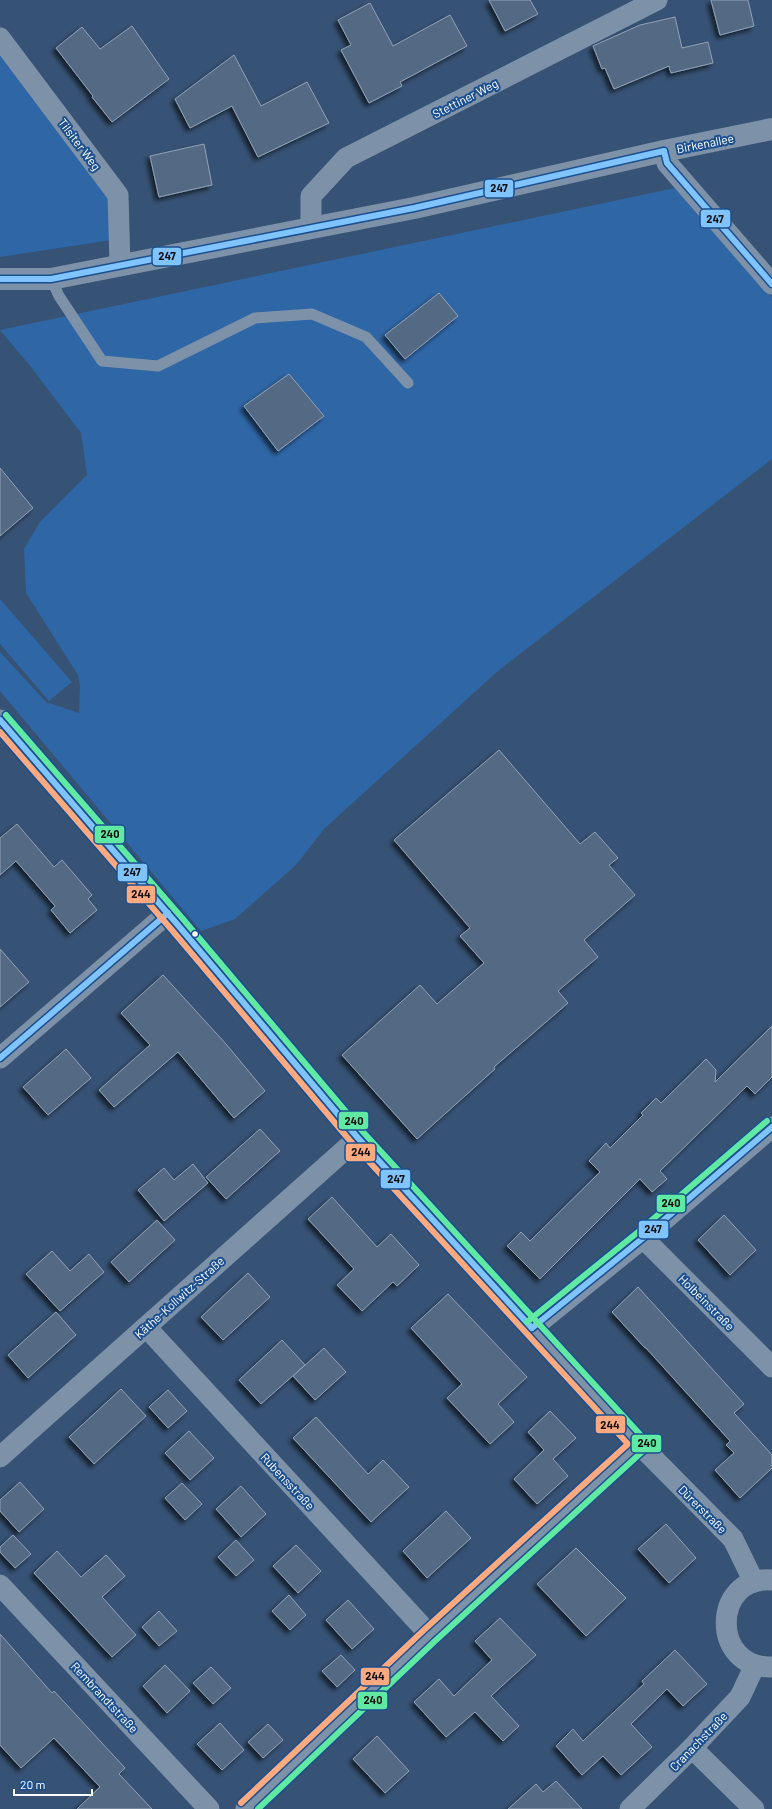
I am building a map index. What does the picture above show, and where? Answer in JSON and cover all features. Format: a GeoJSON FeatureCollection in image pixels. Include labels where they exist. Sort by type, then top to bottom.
{"type":"FeatureCollection","features":[{"type":"Feature","properties":{"kind":"street","name":"Stettiner Weg"},"geometry":{"type":"LineString","coordinates":[[311,228],[311,196],[346,158],[657,0]]}},
{"type":"Feature","properties":{"kind":"street","name":"Tilsiter Weg"},"geometry":{"type":"LineString","coordinates":[[0,38],[118,195],[120,264]]}},
{"type":"Feature","properties":{"kind":"street","name":"Birkenallee"},"geometry":{"type":"LineString","coordinates":[[0,279],[51,278],[311,228],[414,208],[664,151],[772,130]]}},
{"type":"Feature","properties":{"kind":"street"},"geometry":{"type":"LineString","coordinates":[[664,151],[667,163],[772,284]]}},
{"type":"Feature","properties":{"kind":"street","name":"Dürerstraße"},"geometry":{"type":"LineString","coordinates":[[0,720],[168,913],[358,1138],[639,1444],[734,1539],[763,1581]]}},
{"type":"Feature","properties":{"kind":"street"},"geometry":{"type":"LineString","coordinates":[[0,1058],[168,913]]}},
{"type":"Feature","properties":{"kind":"street"},"geometry":{"type":"LineString","coordinates":[[532,1328],[643,1238],[772,1127]]}},
{"type":"Feature","properties":{"kind":"street","name":"Käthe-Kollwitz-Straße"},"geometry":{"type":"LineString","coordinates":[[0,1457],[358,1138]]}},
{"type":"Feature","properties":{"kind":"street","name":"Holbeinstraße"},"geometry":{"type":"LineString","coordinates":[[643,1238],[772,1367]]}},
{"type":"Feature","properties":{"kind":"street","name":"Rubensstraße"},"geometry":{"type":"LineString","coordinates":[[146,1327],[430,1635]]}},
{"type":"Feature","properties":{"kind":"street"},"geometry":{"type":"LineString","coordinates":[[246,1809],[430,1635],[639,1444]]}},
{"type":"Feature","properties":{"kind":"street"},"geometry":{"type":"LineString","coordinates":[[763,1581],[740,1590],[731,1602],[726,1617],[726,1632],[732,1646],[742,1658],[764,1666]]}},
{"type":"Feature","properties":{"kind":"street","name":"Rembrandtstraße"},"geometry":{"type":"LineString","coordinates":[[0,1585],[209,1809]]}},
{"type":"Feature","properties":{"kind":"street","name":"Cranachstraße"},"geometry":{"type":"LineString","coordinates":[[630,1809],[740,1698],[764,1666]]}},
{"type":"Feature","properties":{"kind":"street"},"geometry":{"type":"LineString","coordinates":[[692,1748],[754,1809]]}},
{"type":"Feature","properties":{"kind":"lane"},"geometry":{"type":"LineString","coordinates":[[51,278],[60,296],[102,361],[158,366],[255,318],[312,314],[366,337],[408,382]]}},
{"type":"Feature","properties":{"kind":"shaded area"},"geometry":{"type":"Polygon","coordinates":[[[0,55],[111,196],[112,240],[0,257],[0,55]]]}},
{"type":"Feature","properties":{"kind":"shaded area"},"geometry":{"type":"Polygon","coordinates":[[[675,188],[772,297],[772,459],[498,671],[324,829],[296,865],[235,919],[201,931],[0,691],[0,652],[46,702],[79,713],[80,686],[78,675],[26,593],[24,549],[40,522],[87,475],[81,433],[31,367],[0,330],[675,188]]]}},
{"type":"Feature","properties":{"kind":"shaded area"},"geometry":{"type":"Polygon","coordinates":[[[0,599],[72,682],[49,701],[0,644],[0,599]]]}},
{"type":"Feature","properties":{"kind":"building"},"geometry":{"type":"Polygon","coordinates":[[[489,0],[530,0],[538,14],[505,31],[489,0]]]}},
{"type":"Feature","properties":{"kind":"building"},"geometry":{"type":"Polygon","coordinates":[[[711,0],[748,0],[754,26],[720,35],[711,0]]]}},
{"type":"Feature","properties":{"kind":"building"},"geometry":{"type":"Polygon","coordinates":[[[370,3],[393,46],[450,15],[467,46],[400,82],[402,86],[369,103],[341,50],[351,45],[338,20],[370,3]]]}},
{"type":"Feature","properties":{"kind":"building"},"geometry":{"type":"Polygon","coordinates":[[[675,17],[682,48],[708,42],[713,63],[671,73],[669,66],[614,89],[605,68],[602,69],[593,46],[640,25],[675,17]]]}},
{"type":"Feature","properties":{"kind":"building"},"geometry":{"type":"Polygon","coordinates":[[[132,26],[169,79],[112,122],[56,48],[82,27],[100,49],[132,26]]]}},
{"type":"Feature","properties":{"kind":"building"},"geometry":{"type":"Polygon","coordinates":[[[234,55],[261,106],[307,82],[329,123],[258,157],[232,106],[190,128],[175,99],[234,55]]]}},
{"type":"Feature","properties":{"kind":"building"},"geometry":{"type":"Polygon","coordinates":[[[204,144],[212,185],[159,197],[150,156],[204,144]]]}},
{"type":"Feature","properties":{"kind":"building"},"geometry":{"type":"Polygon","coordinates":[[[439,293],[458,316],[405,359],[385,335],[439,293]]]}},
{"type":"Feature","properties":{"kind":"building"},"geometry":{"type":"Polygon","coordinates":[[[289,374],[324,416],[278,451],[244,406],[289,374]]]}},
{"type":"Feature","properties":{"kind":"building"},"geometry":{"type":"Polygon","coordinates":[[[0,468],[33,508],[0,536],[0,468]]]}},
{"type":"Feature","properties":{"kind":"building"},"geometry":{"type":"Polygon","coordinates":[[[499,750],[580,844],[595,832],[618,858],[609,865],[635,895],[584,940],[598,957],[558,991],[568,1003],[494,1067],[495,1069],[417,1139],[342,1055],[420,985],[437,1004],[484,963],[460,936],[470,928],[394,840],[499,750]]]}},
{"type":"Feature","properties":{"kind":"building"},"geometry":{"type":"Polygon","coordinates":[[[17,824],[54,867],[62,860],[92,895],[88,899],[97,910],[70,933],[51,910],[55,906],[16,861],[0,875],[0,838],[17,824]]]}},
{"type":"Feature","properties":{"kind":"building"},"geometry":{"type":"Polygon","coordinates":[[[0,949],[29,982],[0,1007],[0,949]]]}},
{"type":"Feature","properties":{"kind":"building"},"geometry":{"type":"Polygon","coordinates":[[[163,975],[226,1044],[265,1091],[234,1118],[178,1052],[114,1107],[99,1090],[150,1045],[121,1013],[163,975]]]}},
{"type":"Feature","properties":{"kind":"building"},"geometry":{"type":"Polygon","coordinates":[[[772,1026],[772,1077],[755,1094],[747,1086],[660,1171],[667,1179],[652,1192],[640,1179],[540,1279],[507,1246],[521,1232],[530,1241],[600,1172],[589,1161],[606,1143],[610,1148],[643,1115],[641,1113],[656,1098],[661,1103],[706,1059],[716,1070],[715,1082],[772,1026]]]}},
{"type":"Feature","properties":{"kind":"building"},"geometry":{"type":"Polygon","coordinates":[[[66,1049],[91,1078],[48,1115],[23,1087],[66,1049]]]}},
{"type":"Feature","properties":{"kind":"building"},"geometry":{"type":"Polygon","coordinates":[[[260,1129],[280,1151],[226,1199],[206,1177],[260,1129]]]}},
{"type":"Feature","properties":{"kind":"building"},"geometry":{"type":"Polygon","coordinates":[[[193,1164],[208,1183],[164,1221],[138,1190],[164,1168],[174,1180],[193,1164]]]}},
{"type":"Feature","properties":{"kind":"building"},"geometry":{"type":"Polygon","coordinates":[[[332,1197],[377,1247],[391,1234],[419,1265],[397,1286],[393,1282],[362,1311],[337,1285],[354,1269],[308,1219],[332,1197]]]}},
{"type":"Feature","properties":{"kind":"building"},"geometry":{"type":"Polygon","coordinates":[[[724,1215],[756,1250],[730,1275],[698,1240],[724,1215]]]}},
{"type":"Feature","properties":{"kind":"building"},"geometry":{"type":"Polygon","coordinates":[[[157,1220],[175,1240],[129,1282],[111,1262],[157,1220]]]}},
{"type":"Feature","properties":{"kind":"building"},"geometry":{"type":"Polygon","coordinates":[[[52,1251],[70,1271],[89,1254],[104,1272],[60,1311],[26,1274],[52,1251]]]}},
{"type":"Feature","properties":{"kind":"building"},"geometry":{"type":"Polygon","coordinates":[[[248,1273],[270,1297],[223,1340],[201,1317],[248,1273]]]}},
{"type":"Feature","properties":{"kind":"building"},"geometry":{"type":"Polygon","coordinates":[[[638,1287],[744,1404],[734,1413],[772,1455],[772,1468],[740,1498],[715,1470],[734,1453],[726,1445],[730,1441],[612,1312],[638,1287]]]}},
{"type":"Feature","properties":{"kind":"building"},"geometry":{"type":"Polygon","coordinates":[[[448,1294],[527,1377],[498,1404],[514,1422],[490,1444],[447,1398],[462,1384],[411,1328],[448,1294]]]}},
{"type":"Feature","properties":{"kind":"building"},"geometry":{"type":"Polygon","coordinates":[[[56,1312],[76,1335],[28,1378],[8,1355],[56,1312]]]}},
{"type":"Feature","properties":{"kind":"building"},"geometry":{"type":"Polygon","coordinates":[[[282,1340],[305,1365],[261,1404],[239,1380],[282,1340]]]}},
{"type":"Feature","properties":{"kind":"building"},"geometry":{"type":"Polygon","coordinates":[[[324,1348],[346,1372],[315,1400],[293,1376],[324,1348]]]}},
{"type":"Feature","properties":{"kind":"building"},"geometry":{"type":"Polygon","coordinates":[[[121,1389],[146,1416],[94,1464],[69,1437],[121,1389]]]}},
{"type":"Feature","properties":{"kind":"building"},"geometry":{"type":"Polygon","coordinates":[[[168,1390],[187,1411],[168,1428],[149,1407],[168,1390]]]}},
{"type":"Feature","properties":{"kind":"building"},"geometry":{"type":"Polygon","coordinates":[[[550,1411],[576,1438],[553,1459],[568,1476],[537,1504],[514,1479],[544,1450],[528,1432],[550,1411]]]}},
{"type":"Feature","properties":{"kind":"building"},"geometry":{"type":"Polygon","coordinates":[[[316,1417],[368,1474],[383,1460],[409,1487],[371,1522],[293,1438],[316,1417]]]}},
{"type":"Feature","properties":{"kind":"building"},"geometry":{"type":"Polygon","coordinates":[[[189,1431],[214,1458],[190,1480],[165,1453],[189,1431]]]}},
{"type":"Feature","properties":{"kind":"building"},"geometry":{"type":"Polygon","coordinates":[[[20,1482],[44,1509],[19,1532],[0,1511],[0,1500],[20,1482]]]}},
{"type":"Feature","properties":{"kind":"building"},"geometry":{"type":"Polygon","coordinates":[[[182,1483],[202,1504],[185,1520],[165,1498],[182,1483]]]}},
{"type":"Feature","properties":{"kind":"building"},"geometry":{"type":"Polygon","coordinates":[[[241,1486],[266,1514],[241,1537],[216,1509],[241,1486]]]}},
{"type":"Feature","properties":{"kind":"building"},"geometry":{"type":"Polygon","coordinates":[[[446,1511],[471,1538],[427,1578],[403,1551],[446,1511]]]}},
{"type":"Feature","properties":{"kind":"building"},"geometry":{"type":"Polygon","coordinates":[[[666,1524],[696,1558],[669,1583],[638,1549],[666,1524]]]}},
{"type":"Feature","properties":{"kind":"building"},"geometry":{"type":"Polygon","coordinates":[[[13,1535],[31,1554],[15,1568],[0,1552],[0,1547],[13,1535]]]}},
{"type":"Feature","properties":{"kind":"building"},"geometry":{"type":"Polygon","coordinates":[[[236,1540],[254,1560],[236,1576],[218,1557],[236,1540]]]}},
{"type":"Feature","properties":{"kind":"building"},"geometry":{"type":"Polygon","coordinates":[[[296,1545],[321,1571],[298,1593],[273,1566],[296,1545]]]}},
{"type":"Feature","properties":{"kind":"building"},"geometry":{"type":"Polygon","coordinates":[[[576,1548],[626,1598],[586,1636],[537,1584],[576,1548]]]}},
{"type":"Feature","properties":{"kind":"building"},"geometry":{"type":"Polygon","coordinates":[[[57,1551],[81,1577],[106,1555],[125,1576],[102,1597],[136,1635],[112,1657],[34,1573],[57,1551]]]}},
{"type":"Feature","properties":{"kind":"building"},"geometry":{"type":"Polygon","coordinates":[[[289,1595],[306,1615],[290,1630],[272,1611],[289,1595]]]}},
{"type":"Feature","properties":{"kind":"building"},"geometry":{"type":"Polygon","coordinates":[[[348,1600],[374,1629],[352,1649],[326,1620],[348,1600]]]}},
{"type":"Feature","properties":{"kind":"building"},"geometry":{"type":"Polygon","coordinates":[[[159,1611],[177,1631],[159,1646],[142,1627],[159,1611]]]}},
{"type":"Feature","properties":{"kind":"building"},"geometry":{"type":"Polygon","coordinates":[[[500,1618],[536,1655],[491,1696],[519,1726],[503,1741],[475,1712],[446,1737],[414,1702],[439,1679],[454,1696],[492,1660],[475,1641],[500,1618]]]}},
{"type":"Feature","properties":{"kind":"building"},"geometry":{"type":"Polygon","coordinates":[[[0,1634],[52,1693],[54,1691],[125,1768],[119,1774],[152,1809],[77,1809],[100,1787],[54,1738],[21,1768],[0,1745],[0,1634]]]}},
{"type":"Feature","properties":{"kind":"building"},"geometry":{"type":"Polygon","coordinates":[[[675,1650],[707,1684],[683,1706],[667,1689],[631,1724],[652,1747],[621,1775],[603,1756],[582,1775],[556,1746],[573,1729],[583,1741],[644,1684],[642,1681],[675,1650]]]}},
{"type":"Feature","properties":{"kind":"building"},"geometry":{"type":"Polygon","coordinates":[[[341,1655],[355,1670],[337,1687],[322,1671],[341,1655]]]}},
{"type":"Feature","properties":{"kind":"building"},"geometry":{"type":"Polygon","coordinates":[[[165,1665],[190,1691],[167,1713],[143,1686],[165,1665]]]}},
{"type":"Feature","properties":{"kind":"building"},"geometry":{"type":"Polygon","coordinates":[[[211,1667],[231,1688],[213,1704],[193,1683],[211,1667]]]}},
{"type":"Feature","properties":{"kind":"building"},"geometry":{"type":"Polygon","coordinates":[[[220,1723],[244,1750],[222,1770],[197,1744],[220,1723]]]}},
{"type":"Feature","properties":{"kind":"building"},"geometry":{"type":"Polygon","coordinates":[[[268,1724],[283,1740],[263,1758],[248,1742],[268,1724]]]}},
{"type":"Feature","properties":{"kind":"building"},"geometry":{"type":"Polygon","coordinates":[[[377,1736],[409,1771],[385,1793],[353,1759],[377,1736]]]}},
{"type":"Feature","properties":{"kind":"building"},"geometry":{"type":"Polygon","coordinates":[[[556,1781],[582,1809],[508,1809],[536,1784],[543,1792],[556,1781]]]}},
{"type":"Feature","properties":{"kind":"transit line","name":"247"},"geometry":{"type":"LineString","coordinates":[[664,151],[667,163],[772,284]]}},
{"type":"Feature","properties":{"kind":"transit line","name":"247"},"geometry":{"type":"LineString","coordinates":[[0,279],[51,279],[414,208],[664,151]]}},
{"type":"Feature","properties":{"kind":"transit line","name":"240"},"geometry":{"type":"LineString","coordinates":[[6,715],[183,919],[364,1133],[647,1442],[644,1450],[435,1641],[258,1809]]}},
{"type":"Feature","properties":{"kind":"transit line","name":"247"},"geometry":{"type":"LineString","coordinates":[[0,720],[177,924],[358,1138],[532,1328]]}},
{"type":"Feature","properties":{"kind":"transit line","name":"244"},"geometry":{"type":"LineString","coordinates":[[0,732],[171,929],[352,1143],[628,1444],[425,1629],[241,1803]]}},
{"type":"Feature","properties":{"kind":"transit line","name":"247"},"geometry":{"type":"LineString","coordinates":[[0,1058],[168,913]]}},
{"type":"Feature","properties":{"kind":"transit line","name":"240"},"geometry":{"type":"LineString","coordinates":[[527,1322],[638,1232],[767,1121]]}},
{"type":"Feature","properties":{"kind":"transit line","name":"247"},"geometry":{"type":"LineString","coordinates":[[532,1328],[643,1238],[772,1127]]}}]}
